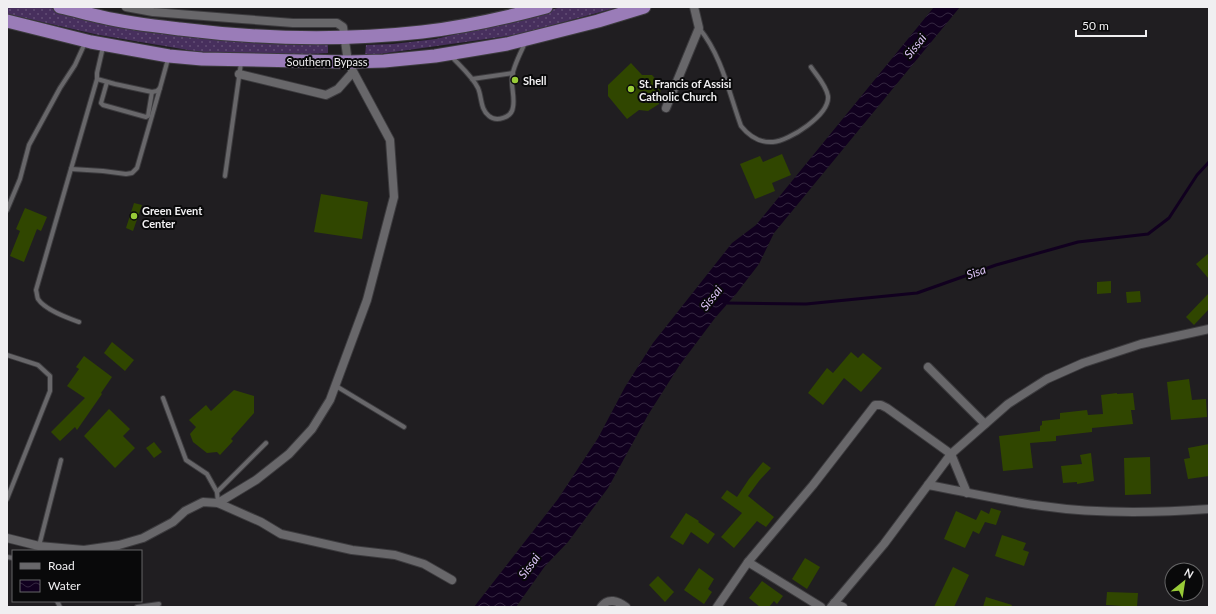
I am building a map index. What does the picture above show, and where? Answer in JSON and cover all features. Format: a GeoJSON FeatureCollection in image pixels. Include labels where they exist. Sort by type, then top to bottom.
{"type":"FeatureCollection","features":[{"type":"Feature","properties":{"kind":"highway"},"geometry":{"type":"LineString","coordinates":[[60,7],[102,18],[210,33],[260,37],[344,38],[422,32],[509,17],[546,7]]}},
{"type":"Feature","properties":{"kind":"highway","name":"Southern Bypass"},"geometry":{"type":"LineString","coordinates":[[7,21],[103,45],[169,56],[202,60],[241,60],[351,67],[508,44],[598,21],[644,7]]}},
{"type":"Feature","properties":{"kind":"street"},"geometry":{"type":"LineString","coordinates":[[126,7],[293,23],[337,23],[343,27],[351,67],[390,140],[394,197],[367,300],[330,400],[312,429],[289,454],[256,480],[218,503]]}},
{"type":"Feature","properties":{"kind":"street"},"geometry":{"type":"LineString","coordinates":[[666,108],[699,28],[694,7]]}},
{"type":"Feature","properties":{"kind":"street"},"geometry":{"type":"LineString","coordinates":[[239,74],[326,95],[338,88],[351,67]]}},
{"type":"Feature","properties":{"kind":"street"},"geometry":{"type":"LineString","coordinates":[[832,605],[884,544],[951,454],[1008,404],[1047,379],[1084,363],[1141,344],[1209,329]]}},
{"type":"Feature","properties":{"kind":"street"},"geometry":{"type":"LineString","coordinates":[[928,367],[985,424]]}},
{"type":"Feature","properties":{"kind":"street"},"geometry":{"type":"LineString","coordinates":[[717,607],[748,562],[875,406],[881,405],[887,408],[951,454],[967,493]]}},
{"type":"Feature","properties":{"kind":"street"},"geometry":{"type":"LineString","coordinates":[[928,485],[1042,506],[1102,512],[1167,512],[1209,509]]}},
{"type":"Feature","properties":{"kind":"street"},"geometry":{"type":"LineString","coordinates":[[7,538],[38,546],[84,550],[119,545],[143,538],[173,522],[185,511],[203,502],[218,503],[261,522],[281,534],[352,550],[395,555],[424,564],[452,580]]}},
{"type":"Feature","properties":{"kind":"street"},"geometry":{"type":"LineString","coordinates":[[748,562],[821,607]]}},
{"type":"Feature","properties":{"kind":"street"},"geometry":{"type":"LineString","coordinates":[[601,607],[604,602],[611,600],[626,607]]}},
{"type":"Feature","properties":{"kind":"street"},"geometry":{"type":"LineString","coordinates":[[832,605],[843,607]]}},
{"type":"Feature","properties":{"kind":"lane"},"geometry":{"type":"LineString","coordinates":[[699,28],[707,38],[725,77],[741,126],[746,132],[760,140],[771,142],[781,141],[814,121],[824,111],[828,98],[826,90],[811,67]]}},
{"type":"Feature","properties":{"kind":"lane"},"geometry":{"type":"LineString","coordinates":[[448,54],[472,79],[478,88],[484,109],[488,115],[492,118],[505,117],[509,114],[513,107],[513,73],[527,39]]}},
{"type":"Feature","properties":{"kind":"lane"},"geometry":{"type":"LineString","coordinates":[[7,210],[20,178],[29,145],[60,88],[75,65],[86,41]]}},
{"type":"Feature","properties":{"kind":"lane"},"geometry":{"type":"LineString","coordinates":[[79,322],[67,318],[43,305],[38,298],[36,290],[97,79],[103,45]]}},
{"type":"Feature","properties":{"kind":"lane"},"geometry":{"type":"LineString","coordinates":[[71,169],[126,174],[132,173],[137,168],[169,56]]}},
{"type":"Feature","properties":{"kind":"lane"},"geometry":{"type":"LineString","coordinates":[[225,176],[241,60]]}},
{"type":"Feature","properties":{"kind":"lane"},"geometry":{"type":"LineString","coordinates":[[472,79],[513,73]]}},
{"type":"Feature","properties":{"kind":"lane"},"geometry":{"type":"LineString","coordinates":[[97,79],[152,92],[160,88]]}},
{"type":"Feature","properties":{"kind":"lane"},"geometry":{"type":"LineString","coordinates":[[107,82],[101,103],[103,105],[146,117],[148,116],[152,92]]}},
{"type":"Feature","properties":{"kind":"lane"},"geometry":{"type":"LineString","coordinates":[[7,355],[38,365],[50,376],[50,391],[7,498]]}},
{"type":"Feature","properties":{"kind":"lane"},"geometry":{"type":"LineString","coordinates":[[336,386],[404,427]]}},
{"type":"Feature","properties":{"kind":"lane"},"geometry":{"type":"LineString","coordinates":[[163,398],[186,460],[206,474],[217,492],[218,503]]}},
{"type":"Feature","properties":{"kind":"lane"},"geometry":{"type":"LineString","coordinates":[[217,492],[266,443]]}},
{"type":"Feature","properties":{"kind":"lane"},"geometry":{"type":"LineString","coordinates":[[38,546],[61,460]]}},
{"type":"Feature","properties":{"kind":"lane"},"geometry":{"type":"LineString","coordinates":[[137,607],[159,604]]}},
{"type":"Feature","properties":{"kind":"shaded area"},"geometry":{"type":"Polygon","coordinates":[[[7,7],[47,7],[98,20],[328,42],[328,53],[206,53],[99,35],[7,14],[7,7]]]}},
{"type":"Feature","properties":{"kind":"shaded area"},"geometry":{"type":"Polygon","coordinates":[[[562,7],[619,7],[516,35],[365,56],[366,45],[393,44],[436,39],[562,7]]]}},
{"type":"Feature","properties":{"kind":"water","name":"Sissai"},"geometry":{"type":"Polygon","coordinates":[[[934,7],[960,7],[774,233],[759,264],[715,318],[679,366],[648,415],[608,488],[568,542],[545,566],[516,607],[474,607],[558,499],[598,438],[625,387],[653,343],[732,243],[756,225],[934,7]]]}},
{"type":"Feature","properties":{"kind":"building"},"geometry":{"type":"Polygon","coordinates":[[[631,63],[642,75],[652,75],[661,85],[659,104],[648,111],[639,110],[627,119],[608,96],[608,85],[631,63]]]}},
{"type":"Feature","properties":{"kind":"building"},"geometry":{"type":"Polygon","coordinates":[[[782,154],[791,175],[772,183],[775,191],[755,199],[740,164],[760,156],[763,162],[782,154]]]}},
{"type":"Feature","properties":{"kind":"building"},"geometry":{"type":"Polygon","coordinates":[[[321,194],[368,202],[362,239],[314,232],[321,194]]]}},
{"type":"Feature","properties":{"kind":"building","name":"Green Event Center"},"geometry":{"type":"Polygon","coordinates":[[[134,203],[142,205],[133,231],[126,228],[134,203]]]}},
{"type":"Feature","properties":{"kind":"building"},"geometry":{"type":"Polygon","coordinates":[[[25,208],[47,217],[41,231],[37,229],[24,262],[10,256],[20,231],[16,229],[25,208]]]}},
{"type":"Feature","properties":{"kind":"building"},"geometry":{"type":"Polygon","coordinates":[[[1209,253],[1209,279],[1196,264],[1209,253]]]}},
{"type":"Feature","properties":{"kind":"building"},"geometry":{"type":"Polygon","coordinates":[[[1111,281],[1111,293],[1097,294],[1097,282],[1111,281]]]}},
{"type":"Feature","properties":{"kind":"building"},"geometry":{"type":"Polygon","coordinates":[[[1140,291],[1141,302],[1127,303],[1126,292],[1140,291]]]}},
{"type":"Feature","properties":{"kind":"building"},"geometry":{"type":"Polygon","coordinates":[[[1209,293],[1209,309],[1194,325],[1186,317],[1209,293]]]}},
{"type":"Feature","properties":{"kind":"building"},"geometry":{"type":"Polygon","coordinates":[[[112,342],[134,360],[125,371],[104,353],[112,342]]]}},
{"type":"Feature","properties":{"kind":"building"},"geometry":{"type":"Polygon","coordinates":[[[851,352],[858,358],[863,353],[882,368],[861,392],[844,378],[823,405],[808,393],[827,368],[833,373],[851,352]]]}},
{"type":"Feature","properties":{"kind":"building"},"geometry":{"type":"Polygon","coordinates":[[[84,356],[112,377],[77,430],[75,427],[60,441],[51,432],[85,398],[67,386],[79,369],[76,367],[84,356]]]}},
{"type":"Feature","properties":{"kind":"building"},"geometry":{"type":"Polygon","coordinates":[[[1189,379],[1192,400],[1206,399],[1207,417],[1171,420],[1167,382],[1189,379]]]}},
{"type":"Feature","properties":{"kind":"building"},"geometry":{"type":"Polygon","coordinates":[[[234,390],[254,396],[254,413],[231,439],[233,441],[220,455],[217,452],[207,453],[193,442],[190,434],[196,427],[189,420],[206,405],[211,411],[234,390]]]}},
{"type":"Feature","properties":{"kind":"building"},"geometry":{"type":"Polygon","coordinates":[[[1133,393],[1135,410],[1131,410],[1133,424],[1092,428],[1092,432],[1056,436],[1056,441],[1030,443],[1033,468],[1003,471],[999,436],[1040,431],[1042,421],[1060,419],[1060,413],[1087,410],[1088,415],[1103,414],[1101,395],[1133,393]]]}},
{"type":"Feature","properties":{"kind":"building"},"geometry":{"type":"Polygon","coordinates":[[[109,409],[130,429],[123,436],[135,448],[115,468],[84,436],[109,409]]]}},
{"type":"Feature","properties":{"kind":"building"},"geometry":{"type":"Polygon","coordinates":[[[154,442],[162,452],[154,458],[146,448],[154,442]]]}},
{"type":"Feature","properties":{"kind":"building"},"geometry":{"type":"Polygon","coordinates":[[[1209,444],[1209,476],[1188,479],[1184,459],[1190,458],[1188,448],[1209,444]]]}},
{"type":"Feature","properties":{"kind":"building"},"geometry":{"type":"Polygon","coordinates":[[[1091,453],[1094,481],[1077,484],[1077,482],[1063,483],[1061,466],[1082,464],[1080,455],[1091,453]]]}},
{"type":"Feature","properties":{"kind":"building"},"geometry":{"type":"Polygon","coordinates":[[[1150,457],[1151,494],[1125,495],[1124,458],[1150,457]]]}},
{"type":"Feature","properties":{"kind":"building"},"geometry":{"type":"Polygon","coordinates":[[[763,462],[771,468],[748,496],[774,517],[766,527],[757,521],[734,548],[721,537],[742,513],[721,498],[727,490],[737,497],[763,462]]]}},
{"type":"Feature","properties":{"kind":"building"},"geometry":{"type":"Polygon","coordinates":[[[991,508],[1001,511],[996,525],[985,522],[979,534],[973,531],[965,548],[944,539],[956,511],[976,520],[981,510],[989,514],[991,508]]]}},
{"type":"Feature","properties":{"kind":"building"},"geometry":{"type":"Polygon","coordinates":[[[686,513],[715,534],[708,544],[691,532],[683,545],[670,537],[686,513]]]}},
{"type":"Feature","properties":{"kind":"building"},"geometry":{"type":"Polygon","coordinates":[[[1002,535],[1026,543],[1023,550],[1029,552],[1024,566],[995,556],[1002,535]]]}},
{"type":"Feature","properties":{"kind":"building"},"geometry":{"type":"Polygon","coordinates":[[[805,558],[820,567],[807,589],[792,579],[805,558]]]}},
{"type":"Feature","properties":{"kind":"building"},"geometry":{"type":"Polygon","coordinates":[[[953,567],[969,575],[954,607],[934,607],[953,567]]]}},
{"type":"Feature","properties":{"kind":"building"},"geometry":{"type":"Polygon","coordinates":[[[699,568],[714,579],[708,589],[712,592],[704,604],[684,590],[699,568]]]}},
{"type":"Feature","properties":{"kind":"building"},"geometry":{"type":"Polygon","coordinates":[[[658,576],[674,592],[665,602],[649,585],[658,576]]]}},
{"type":"Feature","properties":{"kind":"building"},"geometry":{"type":"Polygon","coordinates":[[[762,581],[783,596],[777,604],[774,601],[769,607],[760,607],[749,598],[762,581]]]}},
{"type":"Feature","properties":{"kind":"building"},"geometry":{"type":"Polygon","coordinates":[[[1107,592],[1138,593],[1137,607],[1106,605],[1107,592]]]}},
{"type":"Feature","properties":{"kind":"building"},"geometry":{"type":"Polygon","coordinates":[[[986,597],[1012,605],[1011,607],[983,607],[986,597]]]}},
{"type":"Feature","properties":{"kind":"waterway","name":"Sisa"},"geometry":{"type":"LineString","coordinates":[[724,303],[806,304],[917,293],[996,265],[1078,242],[1148,234],[1169,218],[1197,175],[1209,162]]}},
{"type":"Feature","properties":{"kind":"place","name":"Shell"},"geometry":{"type":"Point","coordinates":[515,80]}},
{"type":"Feature","properties":{"kind":"place","name":"St. Francis of Assisi Catholic Church"},"geometry":{"type":"Point","coordinates":[631,89]}},
{"type":"Feature","properties":{"kind":"place","name":"Green Event Center"},"geometry":{"type":"Point","coordinates":[134,216]}}]}
